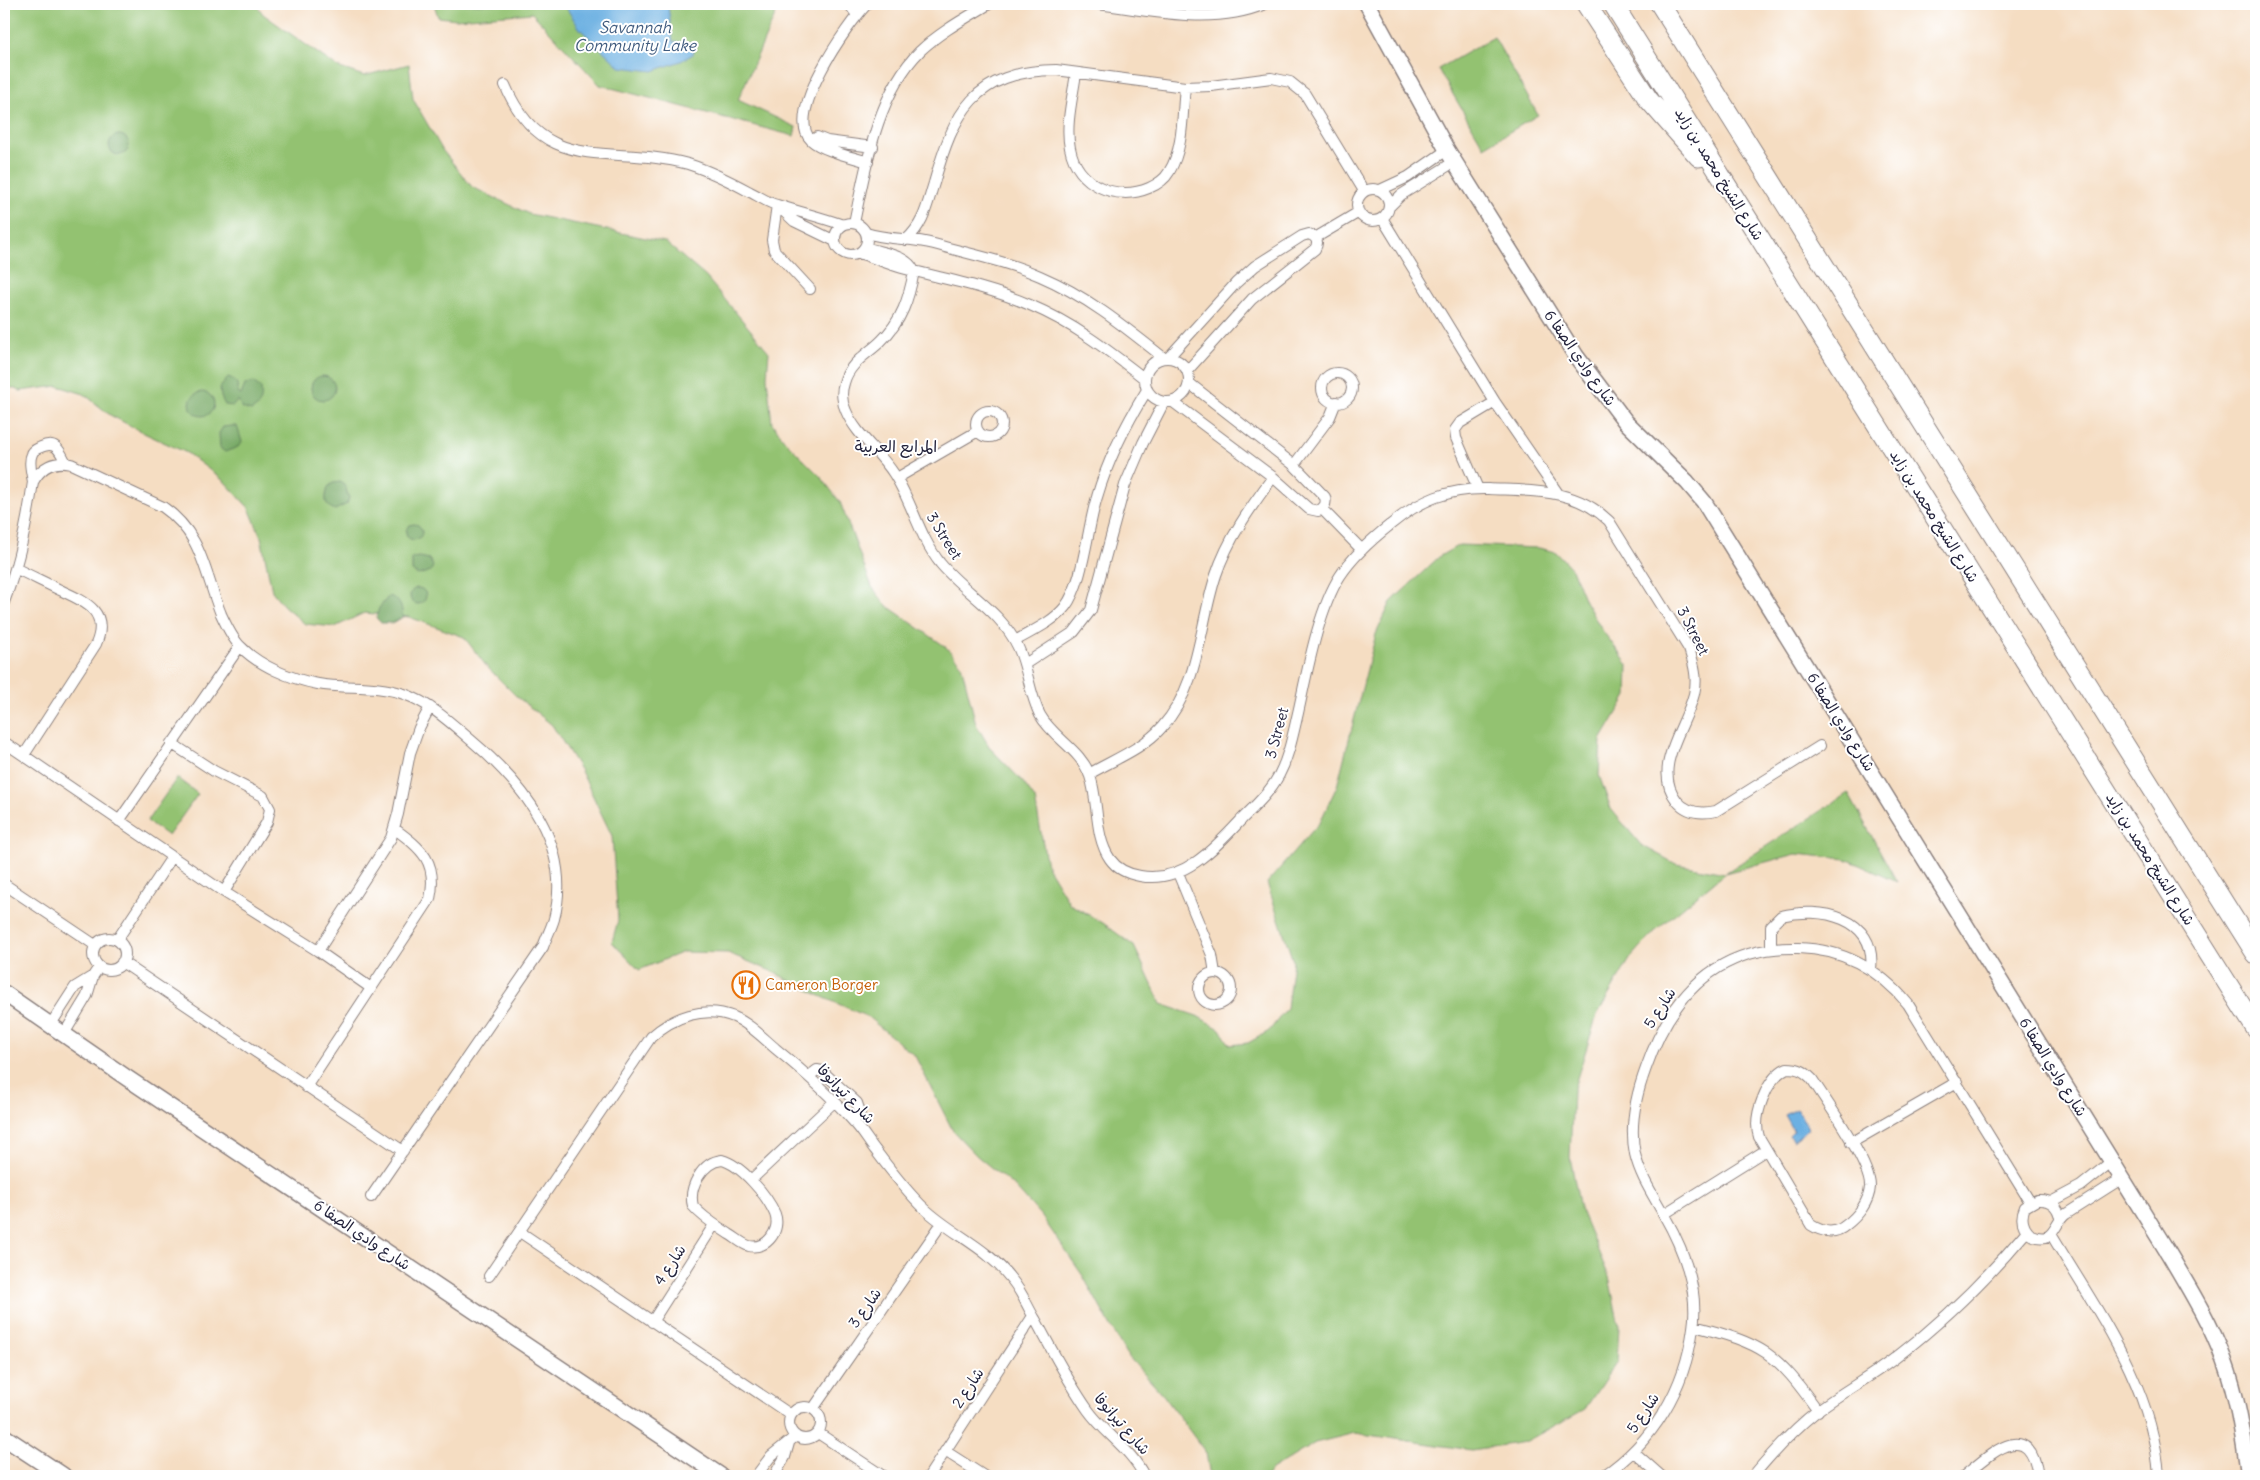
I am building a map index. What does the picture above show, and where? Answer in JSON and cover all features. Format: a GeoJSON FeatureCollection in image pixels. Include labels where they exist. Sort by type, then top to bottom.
{"type":"FeatureCollection","features":[{"type":"Feature","properties":{"kind":"highway"},"geometry":{"type":"LineString","coordinates":[[1586,4],[1651,104],[1732,195]]}},
{"type":"Feature","properties":{"kind":"highway","name":"شارع الشيخ محمد بن زايد"},"geometry":{"type":"LineString","coordinates":[[1613,4],[2256,1029]]}},
{"type":"Feature","properties":{"kind":"highway"},"geometry":{"type":"LineString","coordinates":[[1660,4],[2256,954]]}},
{"type":"Feature","properties":{"kind":"main road","name":"شارع وادي الصفا 6"},"geometry":{"type":"LineString","coordinates":[[1368,4],[1450,156],[1590,377],[1626,421],[1688,482],[1704,502],[2169,1254],[2213,1335],[2224,1360],[2238,1408],[2249,1476]]}},
{"type":"Feature","properties":{"kind":"main road","name":"شارع وادي الصفا 6"},"geometry":{"type":"LineString","coordinates":[[4,993],[136,1084],[721,1476]]}},
{"type":"Feature","properties":{"kind":"main road"},"geometry":{"type":"LineString","coordinates":[[4,1437],[63,1476]]}},
{"type":"Feature","properties":{"kind":"street"},"geometry":{"type":"LineString","coordinates":[[849,4],[857,15]]}},
{"type":"Feature","properties":{"kind":"street"},"geometry":{"type":"LineString","coordinates":[[867,4],[857,15],[831,54],[810,98],[804,121],[807,135],[812,141],[826,148],[868,162]]}},
{"type":"Feature","properties":{"kind":"street"},"geometry":{"type":"LineString","coordinates":[[505,86],[525,119],[536,131],[556,143],[589,154],[651,157],[686,164],[722,177],[776,205],[848,224],[862,227],[866,233],[867,243],[862,250],[852,255],[844,253],[838,248],[835,241],[836,233],[848,224],[887,100],[906,67],[935,38],[989,4]]}},
{"type":"Feature","properties":{"kind":"street"},"geometry":{"type":"LineString","coordinates":[[1098,4],[1206,16],[1244,11],[1265,4]]}},
{"type":"Feature","properties":{"kind":"street"},"geometry":{"type":"LineString","coordinates":[[930,243],[924,232],[923,220],[950,130],[960,114],[973,99],[988,87],[1004,78],[1038,70],[1185,87],[1211,86],[1271,78],[1290,82],[1305,94],[1364,191]]}},
{"type":"Feature","properties":{"kind":"street"},"geometry":{"type":"LineString","coordinates":[[1076,73],[1069,130],[1070,148],[1076,166],[1087,180],[1103,190],[1120,194],[1138,193],[1155,186],[1169,174],[1177,157],[1185,87]]}},
{"type":"Feature","properties":{"kind":"street"},"geometry":{"type":"LineString","coordinates":[[810,98],[808,122],[814,135],[828,141],[872,147]]}},
{"type":"Feature","properties":{"kind":"street"},"geometry":{"type":"LineString","coordinates":[[1380,190],[1400,181],[1426,163],[1450,156]]}},
{"type":"Feature","properties":{"kind":"street"},"geometry":{"type":"LineString","coordinates":[[1389,207],[1388,197],[1375,188],[1364,191],[1358,198],[1359,212],[1367,219],[1372,221],[1382,218],[1396,198],[1433,175],[1450,156]]}},
{"type":"Feature","properties":{"kind":"street"},"geometry":{"type":"LineString","coordinates":[[1426,163],[1433,175]]}},
{"type":"Feature","properties":{"kind":"street"},"geometry":{"type":"LineString","coordinates":[[1400,181],[1406,191]]}},
{"type":"Feature","properties":{"kind":"street"},"geometry":{"type":"LineString","coordinates":[[776,205],[788,217],[835,241]]}},
{"type":"Feature","properties":{"kind":"street"},"geometry":{"type":"LineString","coordinates":[[776,205],[772,240],[774,250],[810,289]]}},
{"type":"Feature","properties":{"kind":"street"},"geometry":{"type":"LineString","coordinates":[[1315,238],[1359,212]]}},
{"type":"Feature","properties":{"kind":"street"},"geometry":{"type":"LineString","coordinates":[[819,234],[826,218]]}},
{"type":"Feature","properties":{"kind":"street"},"geometry":{"type":"LineString","coordinates":[[1382,218],[1495,402],[1557,492]]}},
{"type":"Feature","properties":{"kind":"street"},"geometry":{"type":"LineString","coordinates":[[906,240],[923,220]]}},
{"type":"Feature","properties":{"kind":"street"},"geometry":{"type":"LineString","coordinates":[[866,233],[891,239],[930,243],[1018,268],[1063,287],[1104,311],[1166,358],[1179,362],[1187,371],[1189,383],[1184,395],[1169,402],[1143,443],[1125,485],[1091,610],[1074,632],[1025,664]]}},
{"type":"Feature","properties":{"kind":"street"},"geometry":{"type":"LineString","coordinates":[[1187,371],[1248,303],[1316,249],[1317,241],[1315,238],[1309,234],[1302,236],[1255,266],[1218,300],[1166,358],[1155,361],[1150,366],[1145,379],[1147,390],[1151,396],[1169,402],[1273,478],[1309,509],[1318,512],[1322,509],[1326,501],[1325,497],[1294,465],[1189,383]]}},
{"type":"Feature","properties":{"kind":"street"},"geometry":{"type":"LineString","coordinates":[[862,250],[904,259],[910,263],[914,271],[986,289],[1050,314],[1090,337],[1145,379]]}},
{"type":"Feature","properties":{"kind":"street","name":"3 Street"},"geometry":{"type":"LineString","coordinates":[[914,271],[902,316],[882,340],[852,366],[844,382],[842,392],[843,403],[852,422],[897,478],[926,541],[938,560],[969,593],[997,616],[1015,641],[1025,664],[1033,696],[1040,714],[1047,725],[1080,758],[1089,774],[1104,848],[1113,862],[1125,872],[1138,876],[1165,876],[1178,872],[1194,863],[1222,840],[1265,796],[1281,772],[1286,759],[1325,605],[1340,576],[1362,550],[1391,524],[1421,503],[1448,492],[1478,489],[1557,492],[1584,502],[1610,520],[1689,650],[1695,671],[1694,693],[1666,771],[1667,784],[1680,805],[1692,811],[1704,813],[1716,811],[1820,746]]}},
{"type":"Feature","properties":{"kind":"street"},"geometry":{"type":"LineString","coordinates":[[1015,641],[1059,614],[1073,594],[1104,475],[1122,432],[1147,390]]}},
{"type":"Feature","properties":{"kind":"street"},"geometry":{"type":"LineString","coordinates":[[1294,465],[1330,417],[1336,402]]}},
{"type":"Feature","properties":{"kind":"street"},"geometry":{"type":"LineString","coordinates":[[1478,489],[1456,438],[1455,430],[1460,423],[1495,402]]}},
{"type":"Feature","properties":{"kind":"street"},"geometry":{"type":"LineString","coordinates":[[897,478],[978,431]]}},
{"type":"Feature","properties":{"kind":"street"},"geometry":{"type":"LineString","coordinates":[[4,602],[17,569],[28,518],[33,482],[30,458],[36,449],[46,444],[55,445],[58,447],[66,463]]}},
{"type":"Feature","properties":{"kind":"street"},"geometry":{"type":"LineString","coordinates":[[33,482],[37,475],[50,465],[66,463],[163,507],[176,516],[195,539],[203,556],[213,594],[226,625],[240,646],[258,660],[296,679],[318,684],[389,689],[407,695],[430,707],[490,756],[532,805],[547,831],[557,860],[558,890],[554,920],[543,948],[371,1197]]}},
{"type":"Feature","properties":{"kind":"street"},"geometry":{"type":"LineString","coordinates":[[1089,774],[1154,736],[1171,715],[1184,691],[1197,659],[1213,586],[1224,554],[1250,510],[1273,478]]}},
{"type":"Feature","properties":{"kind":"street"},"geometry":{"type":"LineString","coordinates":[[1322,509],[1362,550]]}},
{"type":"Feature","properties":{"kind":"street"},"geometry":{"type":"LineString","coordinates":[[17,569],[91,606],[98,617],[100,631],[96,644],[24,755]]}},
{"type":"Feature","properties":{"kind":"street"},"geometry":{"type":"LineString","coordinates":[[119,821],[171,743],[240,646]]}},
{"type":"Feature","properties":{"kind":"street"},"geometry":{"type":"LineString","coordinates":[[318,951],[387,846],[395,829],[410,753],[419,728],[430,707]]}},
{"type":"Feature","properties":{"kind":"street"},"geometry":{"type":"LineString","coordinates":[[4,742],[224,892],[318,951],[371,988]]}},
{"type":"Feature","properties":{"kind":"street"},"geometry":{"type":"LineString","coordinates":[[171,743],[214,771],[257,791],[268,802],[270,809],[267,822],[224,892]]}},
{"type":"Feature","properties":{"kind":"street"},"geometry":{"type":"LineString","coordinates":[[306,1087],[425,910],[433,887],[432,875],[423,853],[395,829]]}},
{"type":"Feature","properties":{"kind":"street"},"geometry":{"type":"LineString","coordinates":[[117,940],[172,857]]}},
{"type":"Feature","properties":{"kind":"street"},"geometry":{"type":"LineString","coordinates":[[1178,872],[1212,955],[1215,973]]}},
{"type":"Feature","properties":{"kind":"street"},"geometry":{"type":"LineString","coordinates":[[4,884],[95,945]]}},
{"type":"Feature","properties":{"kind":"street"},"geometry":{"type":"LineString","coordinates":[[1771,949],[1771,926],[1781,916],[1829,915],[1845,920],[1864,936],[1871,952],[1870,969]]}},
{"type":"Feature","properties":{"kind":"street"},"geometry":{"type":"LineString","coordinates":[[105,938],[117,940],[124,950],[122,962],[119,966],[109,970],[99,967],[93,954],[95,945],[105,938]]}},
{"type":"Feature","properties":{"kind":"street","name":"شارع 5"},"geometry":{"type":"LineString","coordinates":[[1603,1476],[1634,1452],[1665,1410],[1678,1385],[1688,1358],[1694,1326],[1690,1282],[1676,1235],[1642,1175],[1633,1140],[1633,1126],[1638,1093],[1650,1055],[1668,1018],[1679,1001],[1691,988],[1720,967],[1737,959],[1771,949],[1823,950],[1855,961],[1870,969],[1890,984],[1908,1004],[2030,1202]]}},
{"type":"Feature","properties":{"kind":"street"},"geometry":{"type":"LineString","coordinates":[[122,962],[403,1151]]}},
{"type":"Feature","properties":{"kind":"street"},"geometry":{"type":"LineString","coordinates":[[64,1034],[90,990],[93,976],[99,967]]}},
{"type":"Feature","properties":{"kind":"street"},"geometry":{"type":"LineString","coordinates":[[51,1024],[75,987],[93,976]]}},
{"type":"Feature","properties":{"kind":"street"},"geometry":{"type":"LineString","coordinates":[[61,1007],[75,1016]]}},
{"type":"Feature","properties":{"kind":"street","name":"شارع تيرانوفا"},"geometry":{"type":"LineString","coordinates":[[490,1276],[642,1048],[663,1026],[676,1019],[705,1012],[732,1016],[745,1022],[809,1076],[854,1122],[910,1193],[942,1223],[974,1244],[997,1263],[1026,1300],[1033,1316],[1089,1411],[1100,1425],[1133,1458],[1144,1476]]}},
{"type":"Feature","properties":{"kind":"street"},"geometry":{"type":"LineString","coordinates":[[1787,1068],[1797,1068],[1806,1072],[1812,1079],[1852,1143],[1869,1177],[1869,1192],[1862,1208],[1846,1226],[1828,1232],[1819,1230],[1811,1225],[1766,1150],[1759,1137],[1756,1121],[1772,1078],[1778,1072],[1787,1068]]}},
{"type":"Feature","properties":{"kind":"street"},"geometry":{"type":"LineString","coordinates":[[809,1076],[817,1070],[822,1071],[857,1103],[860,1112],[854,1122]]}},
{"type":"Feature","properties":{"kind":"street"},"geometry":{"type":"LineString","coordinates":[[1852,1143],[1957,1082]]}},
{"type":"Feature","properties":{"kind":"street"},"geometry":{"type":"LineString","coordinates":[[751,1180],[834,1102]]}},
{"type":"Feature","properties":{"kind":"street"},"geometry":{"type":"LineString","coordinates":[[1664,1214],[1766,1150]]}},
{"type":"Feature","properties":{"kind":"street"},"geometry":{"type":"LineString","coordinates":[[716,1161],[729,1162],[751,1180],[775,1214],[776,1222],[771,1238],[764,1244],[750,1246],[714,1225],[697,1211],[691,1200],[693,1186],[705,1168],[716,1161]]}},
{"type":"Feature","properties":{"kind":"street"},"geometry":{"type":"LineString","coordinates":[[2052,1202],[2070,1193],[2111,1162]]}},
{"type":"Feature","properties":{"kind":"street"},"geometry":{"type":"LineString","coordinates":[[2094,1176],[2103,1191]]}},
{"type":"Feature","properties":{"kind":"street"},"geometry":{"type":"LineString","coordinates":[[2060,1218],[2121,1179]]}},
{"type":"Feature","properties":{"kind":"street"},"geometry":{"type":"LineString","coordinates":[[2070,1193],[2072,1200],[2078,1206]]}},
{"type":"Feature","properties":{"kind":"street"},"geometry":{"type":"LineString","coordinates":[[2045,1200],[2052,1202],[2058,1209],[2060,1218],[2058,1227],[2051,1234],[2041,1238],[2027,1231],[2022,1219],[2022,1213],[2030,1202],[2045,1200]]}},
{"type":"Feature","properties":{"kind":"street","name":"شارع 3"},"geometry":{"type":"LineString","coordinates":[[813,1409],[942,1223]]}},
{"type":"Feature","properties":{"kind":"street","name":"شارع 4"},"geometry":{"type":"LineString","coordinates":[[652,1322],[714,1225]]}},
{"type":"Feature","properties":{"kind":"street"},"geometry":{"type":"LineString","coordinates":[[1753,1476],[1780,1445],[1818,1411],[1879,1370],[1926,1334],[1979,1285],[2027,1231]]}},
{"type":"Feature","properties":{"kind":"street"},"geometry":{"type":"LineString","coordinates":[[520,1232],[791,1416]]}},
{"type":"Feature","properties":{"kind":"street"},"geometry":{"type":"LineString","coordinates":[[2051,1234],[2131,1370],[2152,1430],[2159,1476]]}},
{"type":"Feature","properties":{"kind":"street","name":"شارع 2"},"geometry":{"type":"LineString","coordinates":[[929,1476],[1033,1316]]}},
{"type":"Feature","properties":{"kind":"street"},"geometry":{"type":"LineString","coordinates":[[1694,1326],[1742,1339],[1769,1353],[1791,1374],[1818,1411]]}},
{"type":"Feature","properties":{"kind":"street"},"geometry":{"type":"LineString","coordinates":[[758,1476],[771,1456],[791,1443],[800,1439],[810,1439],[818,1433],[821,1420],[813,1409],[801,1408],[791,1416],[791,1443],[786,1466],[780,1476]]}},
{"type":"Feature","properties":{"kind":"street"},"geometry":{"type":"LineString","coordinates":[[818,1433],[883,1476]]}},
{"type":"Feature","properties":{"kind":"street"},"geometry":{"type":"LineString","coordinates":[[774,1476],[791,1443]]}},
{"type":"Feature","properties":{"kind":"street"},"geometry":{"type":"LineString","coordinates":[[1964,1476],[2002,1447],[2017,1443],[2024,1445],[2034,1456],[2038,1476]]}},
{"type":"Feature","properties":{"kind":"street"},"geometry":{"type":"LineString","coordinates":[[945,1451],[984,1476]]}},
{"type":"Feature","properties":{"kind":"street"},"geometry":{"type":"LineString","coordinates":[[1634,1452],[1661,1476]]}},
{"type":"Feature","properties":{"kind":"green space"},"geometry":{"type":"Polygon","coordinates":[[[4,4],[256,4],[263,14],[337,67],[364,76],[409,64],[413,99],[443,151],[472,187],[529,214],[665,242],[706,277],[769,352],[767,377],[772,423],[786,442],[821,477],[840,502],[872,587],[886,605],[946,647],[961,664],[976,724],[990,748],[1022,781],[1035,799],[1047,866],[1070,904],[1103,923],[1134,946],[1161,1004],[1197,1016],[1220,1029],[1230,1045],[1248,1043],[1269,1031],[1287,1008],[1293,961],[1267,883],[1320,822],[1337,786],[1376,634],[1391,602],[1440,556],[1459,545],[1539,548],[1556,552],[1572,569],[1585,601],[1602,630],[1628,665],[1627,696],[1601,740],[1599,775],[1611,809],[1641,845],[1676,864],[1725,873],[1659,927],[1630,959],[1597,1015],[1573,1091],[1570,1157],[1580,1208],[1609,1277],[1619,1326],[1617,1361],[1585,1409],[1525,1442],[1471,1450],[1355,1433],[1315,1443],[1271,1470],[1267,1476],[1210,1476],[1206,1453],[1164,1396],[1126,1354],[1083,1276],[1042,1217],[1015,1187],[977,1156],[953,1131],[915,1056],[868,1017],[818,995],[771,971],[728,953],[683,952],[639,970],[612,942],[618,920],[612,836],[581,771],[552,725],[516,696],[487,667],[464,637],[409,617],[364,613],[335,627],[305,624],[284,606],[272,591],[261,537],[249,508],[224,481],[187,453],[110,415],[84,394],[58,386],[20,391],[4,385],[4,4]]]}},
{"type":"Feature","properties":{"kind":"green space"},"geometry":{"type":"Polygon","coordinates":[[[434,4],[780,4],[738,100],[796,127],[794,136],[600,85],[532,13],[456,19],[438,17],[434,4]]]}},
{"type":"Feature","properties":{"kind":"green space"},"geometry":{"type":"Polygon","coordinates":[[[1494,37],[1538,115],[1484,147],[1438,69],[1494,37]]]}},
{"type":"Feature","properties":{"kind":"green space"},"geometry":{"type":"Polygon","coordinates":[[[115,135],[123,135],[129,141],[129,149],[123,155],[115,155],[109,149],[109,141],[115,135]]]}},
{"type":"Feature","properties":{"kind":"green space"},"geometry":{"type":"Polygon","coordinates":[[[318,376],[328,376],[335,383],[335,393],[328,400],[318,400],[311,393],[311,383],[318,376]]]}},
{"type":"Feature","properties":{"kind":"green space"},"geometry":{"type":"Polygon","coordinates":[[[228,377],[235,381],[238,393],[241,395],[245,385],[253,382],[261,388],[259,404],[251,411],[242,408],[238,400],[233,406],[225,405],[221,397],[220,388],[228,377]]]}},
{"type":"Feature","properties":{"kind":"green space"},"geometry":{"type":"Polygon","coordinates":[[[202,392],[211,395],[214,404],[211,413],[202,416],[193,413],[190,404],[193,395],[202,392]]]}},
{"type":"Feature","properties":{"kind":"green space"},"geometry":{"type":"Polygon","coordinates":[[[237,426],[242,442],[238,447],[225,452],[220,448],[219,433],[223,427],[237,426]]]}},
{"type":"Feature","properties":{"kind":"green space"},"geometry":{"type":"Polygon","coordinates":[[[340,482],[345,486],[349,498],[347,504],[335,510],[328,506],[326,495],[328,487],[333,483],[340,482]]]}},
{"type":"Feature","properties":{"kind":"green space"},"geometry":{"type":"Polygon","coordinates":[[[411,524],[417,524],[422,529],[420,538],[411,540],[406,535],[406,529],[411,524]]]}},
{"type":"Feature","properties":{"kind":"green space"},"geometry":{"type":"Polygon","coordinates":[[[412,558],[429,559],[433,566],[431,571],[418,575],[412,571],[412,558]]]}},
{"type":"Feature","properties":{"kind":"green space"},"geometry":{"type":"Polygon","coordinates":[[[418,588],[426,596],[418,604],[410,596],[418,588]]]}},
{"type":"Feature","properties":{"kind":"green space"},"geometry":{"type":"Polygon","coordinates":[[[389,596],[399,604],[403,617],[393,623],[381,623],[376,618],[379,608],[389,596]]]}},
{"type":"Feature","properties":{"kind":"green space"},"geometry":{"type":"Polygon","coordinates":[[[177,778],[198,794],[168,836],[147,821],[177,778]]]}},
{"type":"Feature","properties":{"kind":"green space"},"geometry":{"type":"Polygon","coordinates":[[[1848,793],[1897,882],[1846,859],[1796,854],[1725,873],[1848,793]]]}},
{"type":"Feature","properties":{"kind":"water","name":"Savannah Community Lake"},"geometry":{"type":"Polygon","coordinates":[[[566,4],[654,4],[655,7],[668,6],[673,42],[694,43],[693,54],[681,61],[653,71],[620,67],[580,29],[567,9],[566,4]]]}},
{"type":"Feature","properties":{"kind":"water"},"geometry":{"type":"Polygon","coordinates":[[[1797,1109],[1808,1129],[1793,1141],[1789,1136],[1794,1131],[1785,1115],[1797,1109]]]}},
{"type":"Feature","properties":{"kind":"place","name":"Cameron Borger"},"geometry":{"type":"Point","coordinates":[746,985]}},
{"type":"Feature","properties":{"kind":"district","name":"المرابع العربية"},"geometry":{"type":"Point","coordinates":[896,446]}}]}
